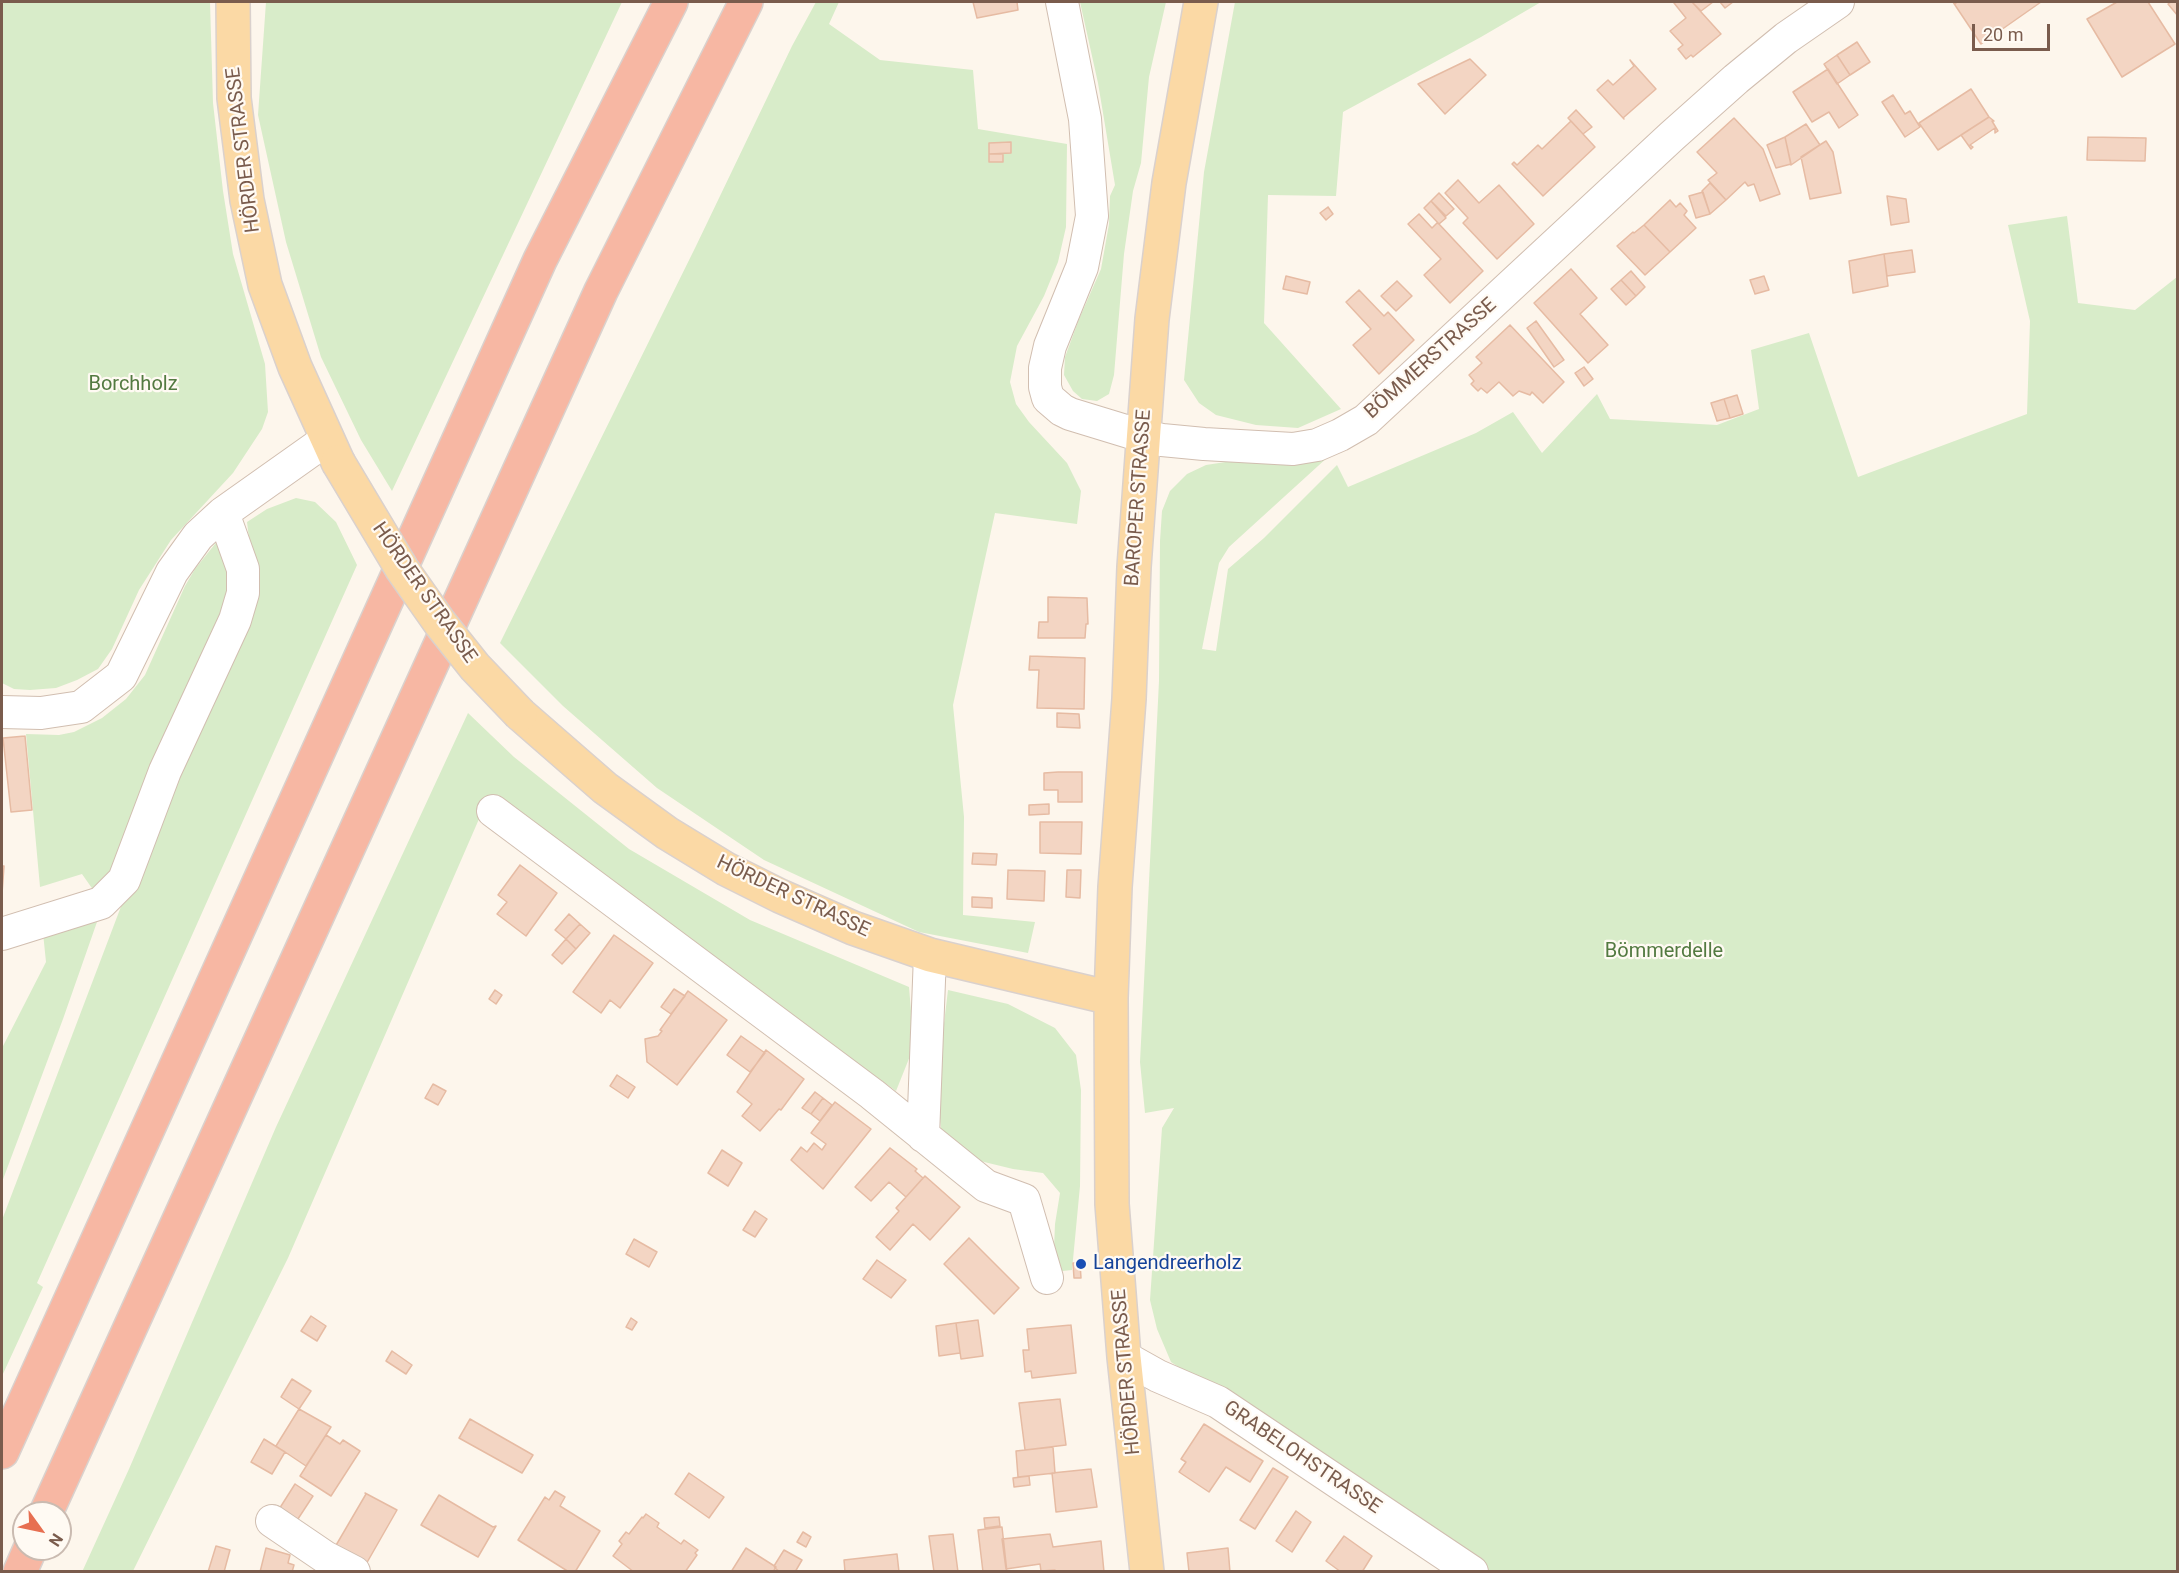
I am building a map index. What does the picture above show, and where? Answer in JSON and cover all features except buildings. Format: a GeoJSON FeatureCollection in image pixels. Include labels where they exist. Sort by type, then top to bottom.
{"type":"FeatureCollection","features":[{"type":"Feature","properties":{"kind":"highway"},"geometry":{"type":"LineString","coordinates":[[2,1452],[540,260],[671,2]]}},
{"type":"Feature","properties":{"kind":"highway"},"geometry":{"type":"LineString","coordinates":[[51,1501],[596,301],[746,2]]}},
{"type":"Feature","properties":{"kind":"main road","name":"HÖRDER STRASSE"},"geometry":{"type":"LineString","coordinates":[[233,2],[234,98],[246,200],[265,285],[295,367],[332,451],[402,570],[475,667],[520,714],[605,788],[667,833],[726,869],[780,896],[854,928],[930,956],[1111,998],[1112,1204],[1124,1357],[1147,1572]]}},
{"type":"Feature","properties":{"kind":"main road","name":"BAROPER STRASSE"},"geometry":{"type":"LineString","coordinates":[[1111,998],[1115,887],[1129,699],[1142,436],[1152,318],[1169,183],[1201,2]]}},
{"type":"Feature","properties":{"kind":"street","name":"BÖMMERSTRASSE"},"geometry":{"type":"LineString","coordinates":[[1062,2],[1085,119],[1092,216],[1082,267],[1050,346],[1045,368],[1045,387],[1048,398],[1062,410],[1120,431],[1142,436],[1173,441],[1293,449],[1317,445],[1366,420],[1728,86],[1786,38],[1838,2]]}},
{"type":"Feature","properties":{"kind":"street"},"geometry":{"type":"LineString","coordinates":[[2,712],[41,713],[81,706],[121,676],[172,572],[198,536],[223,513],[332,451]]}},
{"type":"Feature","properties":{"kind":"street"},"geometry":{"type":"LineString","coordinates":[[2,934],[101,903],[124,880],[165,771],[234,620],[243,593],[243,569],[223,513]]}},
{"type":"Feature","properties":{"kind":"street"},"geometry":{"type":"LineString","coordinates":[[493,811],[872,1094],[986,1186],[1024,1200],[1047,1278]]}},
{"type":"Feature","properties":{"kind":"street"},"geometry":{"type":"LineString","coordinates":[[923,1136],[930,956]]}},
{"type":"Feature","properties":{"kind":"street","name":"GRABELOHSTRASSE"},"geometry":{"type":"LineString","coordinates":[[1124,1357],[1158,1376],[1218,1402],[1472,1572]]}},
{"type":"Feature","properties":{"kind":"street"},"geometry":{"type":"LineString","coordinates":[[272,1521],[325,1557],[354,1572]]}},
{"type":"Feature","properties":{"kind":"green space","name":"Borchholz"},"geometry":{"type":"Polygon","coordinates":[[[2,2],[210,2],[213,103],[223,191],[233,254],[265,364],[268,412],[262,429],[233,473],[171,540],[139,590],[112,649],[98,669],[56,688],[30,690],[14,689],[2,683],[2,2]]]}},
{"type":"Feature","properties":{"kind":"green space"},"geometry":{"type":"Polygon","coordinates":[[[266,2],[622,2],[392,491],[361,440],[321,357],[286,242],[258,115],[266,2]]]}},
{"type":"Feature","properties":{"kind":"green space"},"geometry":{"type":"Polygon","coordinates":[[[816,2],[839,2],[829,24],[880,60],[973,70],[978,129],[1067,144],[1066,227],[1058,262],[1044,296],[1017,346],[1010,382],[1016,404],[1029,422],[1067,463],[1081,491],[1077,524],[995,513],[953,705],[964,817],[963,915],[1035,922],[1028,953],[919,932],[764,860],[657,788],[563,706],[500,643],[792,46],[816,2]]]}},
{"type":"Feature","properties":{"kind":"green space"},"geometry":{"type":"Polygon","coordinates":[[[1080,2],[1166,2],[1149,77],[1141,163],[1133,191],[1124,254],[1114,375],[1109,394],[1097,401],[1082,399],[1073,391],[1064,375],[1065,357],[1101,269],[1109,224],[1110,196],[1115,185],[1098,83],[1080,2]]]}},
{"type":"Feature","properties":{"kind":"green space"},"geometry":{"type":"Polygon","coordinates":[[[1235,2],[1541,2],[1343,112],[1336,196],[1268,195],[1264,323],[1341,409],[1298,428],[1256,425],[1216,415],[1199,403],[1184,380],[1204,172],[1235,2]]]}},
{"type":"Feature","properties":{"kind":"green space","name":"Bömmerdelle"},"geometry":{"type":"Polygon","coordinates":[[[2067,216],[2078,303],[2135,310],[2177,277],[2177,1571],[1484,1571],[1171,1362],[1157,1329],[1150,1300],[1162,1128],[1174,1108],[1145,1113],[1140,1062],[1159,681],[1160,541],[1162,511],[1170,491],[1187,474],[1206,465],[1232,461],[1329,456],[1229,547],[1219,563],[1202,649],[1216,651],[1228,569],[1264,538],[1337,465],[1348,487],[1476,433],[1513,412],[1542,453],[1597,394],[1610,419],[1717,425],[1759,409],[1751,350],[1809,333],[1858,477],[2027,414],[2030,321],[2008,225],[2067,216]]]}},
{"type":"Feature","properties":{"kind":"green space"},"geometry":{"type":"Polygon","coordinates":[[[296,498],[315,502],[336,522],[357,565],[37,1283],[43,1287],[2,1376],[2,1220],[136,867],[254,581],[247,522],[267,509],[296,498]]]}},
{"type":"Feature","properties":{"kind":"green space"},"geometry":{"type":"Polygon","coordinates":[[[219,539],[234,591],[113,882],[96,894],[82,874],[40,887],[26,734],[59,735],[74,732],[102,718],[126,699],[145,675],[185,586],[195,569],[219,539]]]}},
{"type":"Feature","properties":{"kind":"green space"},"geometry":{"type":"Polygon","coordinates":[[[468,713],[514,757],[629,849],[750,920],[909,987],[914,1046],[896,1091],[489,796],[288,1258],[133,1571],[82,1572],[129,1469],[276,1127],[468,713]]]}},
{"type":"Feature","properties":{"kind":"green space"},"geometry":{"type":"Polygon","coordinates":[[[97,922],[2,1182],[2,1048],[46,962],[43,933],[97,922]]]}},
{"type":"Feature","properties":{"kind":"green space"},"geometry":{"type":"Polygon","coordinates":[[[948,990],[1008,1004],[1055,1028],[1076,1055],[1081,1090],[1080,1186],[1072,1270],[1053,1272],[1055,1224],[1060,1193],[1043,1173],[976,1160],[941,1130],[937,1082],[948,990]]]}},
{"type":"Feature","properties":{"kind":"place","name":"Langendreerholz"},"geometry":{"type":"Point","coordinates":[1081,1264]}}]}
